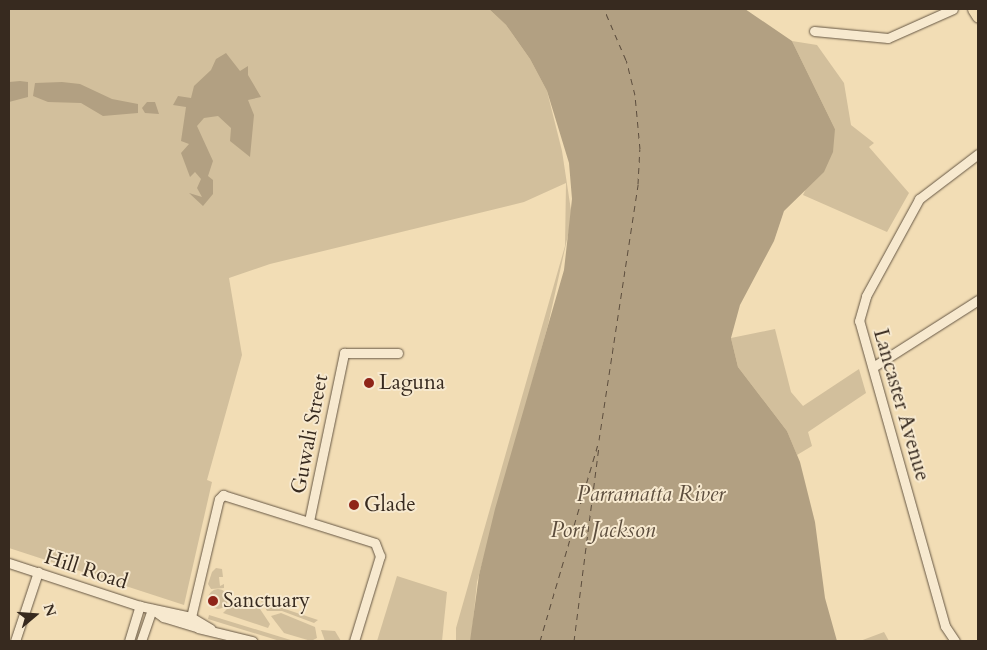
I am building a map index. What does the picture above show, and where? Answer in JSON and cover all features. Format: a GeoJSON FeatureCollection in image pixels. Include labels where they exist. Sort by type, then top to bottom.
{"type":"FeatureCollection","features":[{"type":"Feature","properties":{"kind":"main road"},"geometry":{"type":"LineString","coordinates":[[973,9],[978,17]]}},
{"type":"Feature","properties":{"kind":"street"},"geometry":{"type":"LineString","coordinates":[[814,31],[888,38],[953,9]]}},
{"type":"Feature","properties":{"kind":"street","name":"Lancaster Avenue"},"geometry":{"type":"LineString","coordinates":[[955,641],[945,626],[874,367],[859,321],[866,296],[919,199],[978,154]]}},
{"type":"Feature","properties":{"kind":"street"},"geometry":{"type":"LineString","coordinates":[[874,367],[978,300]]}},
{"type":"Feature","properties":{"kind":"street","name":"Guwali Street"},"geometry":{"type":"LineString","coordinates":[[309,522],[344,353],[398,353]]}},
{"type":"Feature","properties":{"kind":"street"},"geometry":{"type":"LineString","coordinates":[[191,617],[219,499],[226,495],[372,541],[380,550],[354,641]]}},
{"type":"Feature","properties":{"kind":"street","name":"Hill Road"},"geometry":{"type":"LineString","coordinates":[[9,563],[140,606],[191,617],[211,629]]}},
{"type":"Feature","properties":{"kind":"street"},"geometry":{"type":"LineString","coordinates":[[15,641],[38,572]]}},
{"type":"Feature","properties":{"kind":"street"},"geometry":{"type":"LineString","coordinates":[[129,641],[140,606]]}},
{"type":"Feature","properties":{"kind":"street"},"geometry":{"type":"LineString","coordinates":[[141,641],[152,609]]}},
{"type":"Feature","properties":{"kind":"street","name":"Hill Road"},"geometry":{"type":"LineString","coordinates":[[152,609],[163,617],[247,640]]}},
{"type":"Feature","properties":{"kind":"shaded area"},"geometry":{"type":"Polygon","coordinates":[[[9,9],[489,9],[506,25],[530,59],[547,91],[562,151],[572,217],[548,325],[477,582],[471,641],[456,641],[456,628],[565,246],[566,183],[524,202],[270,264],[229,278],[242,355],[207,480],[212,482],[184,605],[9,548],[9,9]]]}},
{"type":"Feature","properties":{"kind":"shaded area"},"geometry":{"type":"Polygon","coordinates":[[[792,41],[817,45],[844,83],[851,125],[874,143],[869,147],[909,193],[887,232],[803,195],[835,129],[792,41]]]}},
{"type":"Feature","properties":{"kind":"shaded area"},"geometry":{"type":"Polygon","coordinates":[[[775,329],[791,392],[803,406],[859,369],[866,393],[808,432],[812,446],[797,455],[787,431],[738,367],[731,338],[775,329]]]}},
{"type":"Feature","properties":{"kind":"shaded area"},"geometry":{"type":"Polygon","coordinates":[[[216,568],[222,569],[223,577],[219,577],[220,586],[224,584],[224,588],[211,589],[208,584],[212,572],[216,568]]]}},
{"type":"Feature","properties":{"kind":"shaded area"},"geometry":{"type":"Polygon","coordinates":[[[397,576],[447,592],[442,641],[377,641],[397,576]]]}},
{"type":"Feature","properties":{"kind":"shaded area"},"geometry":{"type":"Polygon","coordinates":[[[218,589],[225,592],[228,599],[225,606],[218,609],[211,606],[208,599],[211,592],[218,589]]]}},
{"type":"Feature","properties":{"kind":"shaded area"},"geometry":{"type":"Polygon","coordinates":[[[236,600],[256,603],[270,624],[268,628],[223,613],[236,600]]]}},
{"type":"Feature","properties":{"kind":"shaded area"},"geometry":{"type":"Polygon","coordinates":[[[261,601],[318,620],[314,623],[282,611],[267,611],[261,601]]]}},
{"type":"Feature","properties":{"kind":"shaded area"},"geometry":{"type":"Polygon","coordinates":[[[281,613],[315,627],[317,638],[311,641],[284,633],[271,616],[281,613]]]}},
{"type":"Feature","properties":{"kind":"shaded area"},"geometry":{"type":"Polygon","coordinates":[[[209,615],[294,641],[280,641],[208,619],[209,615]]]}},
{"type":"Feature","properties":{"kind":"shaded area"},"geometry":{"type":"Polygon","coordinates":[[[321,630],[335,631],[341,641],[325,641],[321,630]]]}},
{"type":"Feature","properties":{"kind":"shaded area"},"geometry":{"type":"Polygon","coordinates":[[[884,632],[889,641],[860,641],[884,632]]]}},
{"type":"Feature","properties":{"kind":"water","name":"Port Jackson"},"geometry":{"type":"Polygon","coordinates":[[[489,9],[745,9],[792,41],[835,129],[833,152],[824,172],[784,211],[774,241],[740,305],[731,338],[738,367],[787,431],[800,462],[815,522],[825,598],[837,641],[470,641],[479,575],[495,509],[564,270],[572,199],[569,163],[547,91],[530,59],[506,25],[489,9]]]}},
{"type":"Feature","properties":{"kind":"water"},"geometry":{"type":"Polygon","coordinates":[[[226,53],[240,71],[248,66],[248,75],[261,97],[248,100],[254,115],[250,157],[230,141],[231,128],[218,116],[204,118],[197,126],[213,161],[208,176],[213,180],[213,194],[203,206],[189,193],[202,197],[197,188],[201,179],[195,172],[190,177],[181,153],[189,144],[181,141],[186,107],[173,105],[178,96],[191,98],[194,86],[211,70],[216,59],[226,53]]]}},
{"type":"Feature","properties":{"kind":"water"},"geometry":{"type":"Polygon","coordinates":[[[9,82],[28,82],[28,97],[9,102],[9,82]]]}},
{"type":"Feature","properties":{"kind":"water"},"geometry":{"type":"Polygon","coordinates":[[[62,82],[80,84],[112,99],[138,104],[138,113],[103,116],[81,103],[48,102],[33,96],[35,83],[62,82]]]}},
{"type":"Feature","properties":{"kind":"water"},"geometry":{"type":"Polygon","coordinates":[[[147,102],[155,102],[159,114],[145,113],[142,108],[147,102]]]}},
{"type":"Feature","properties":{"kind":"ferry route"},"geometry":{"type":"LineString","coordinates":[[540,641],[599,440],[638,184],[640,149],[635,95],[626,60],[604,9]]}},
{"type":"Feature","properties":{"kind":"ferry route"},"geometry":{"type":"LineString","coordinates":[[574,641],[599,446]]}},
{"type":"Feature","properties":{"kind":"place","name":"Laguna"},"geometry":{"type":"Point","coordinates":[369,383]}},
{"type":"Feature","properties":{"kind":"place","name":"Glade"},"geometry":{"type":"Point","coordinates":[354,505]}},
{"type":"Feature","properties":{"kind":"place","name":"Sanctuary"},"geometry":{"type":"Point","coordinates":[213,601]}},
{"type":"Feature","properties":{"kind":"water label","name":"Parramatta River"},"geometry":{"type":"Point","coordinates":[651,495]}}]}
